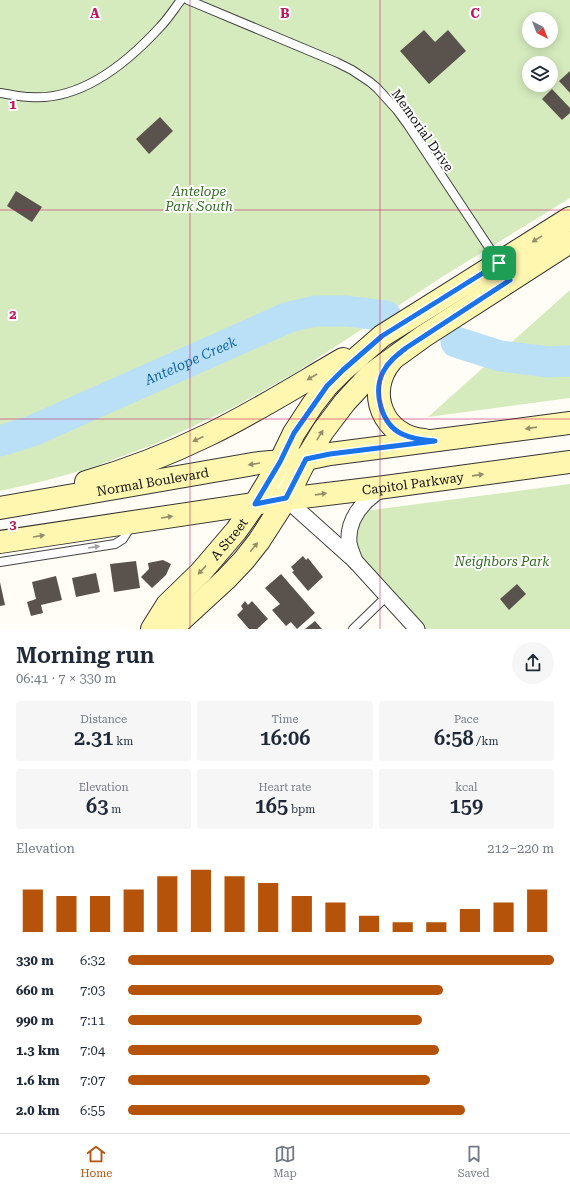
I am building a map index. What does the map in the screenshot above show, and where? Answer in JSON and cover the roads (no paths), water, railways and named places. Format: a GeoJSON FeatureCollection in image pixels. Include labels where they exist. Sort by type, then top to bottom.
{"type":"FeatureCollection","features":[{"type":"Feature","properties":{"kind":"main road","name":"A Street"},"geometry":{"type":"LineString","coordinates":[[164,629],[179,622],[226,579],[259,541],[286,498],[306,459],[323,431],[345,402],[370,375],[424,336],[570,218]]}},
{"type":"Feature","properties":{"kind":"main road","name":"A Street"},"geometry":{"type":"LineString","coordinates":[[152,629],[166,605],[201,572],[221,549],[255,504],[280,462],[294,433],[327,386],[348,365],[382,336],[504,272],[570,242]]}},
{"type":"Feature","properties":{"kind":"main road"},"geometry":{"type":"LineString","coordinates":[[0,508],[107,476],[148,461],[208,435],[382,336]]}},
{"type":"Feature","properties":{"kind":"main road"},"geometry":{"type":"LineString","coordinates":[[394,357],[382,373],[380,381],[379,398],[385,416],[395,430],[402,434],[417,440],[435,441]]}},
{"type":"Feature","properties":{"kind":"main road"},"geometry":{"type":"LineString","coordinates":[[306,459],[330,454],[570,423]]}},
{"type":"Feature","properties":{"kind":"main road","name":"Normal Boulevard"},"geometry":{"type":"LineString","coordinates":[[0,508],[259,463],[306,459]]}},
{"type":"Feature","properties":{"kind":"main road","name":"Capitol Parkway"},"geometry":{"type":"LineString","coordinates":[[255,504],[286,498],[385,487],[570,462]]}},
{"type":"Feature","properties":{"kind":"main road"},"geometry":{"type":"LineString","coordinates":[[0,542],[255,504]]}},
{"type":"Feature","properties":{"kind":"street"},"geometry":{"type":"LineString","coordinates":[[280,462],[286,498],[355,560],[417,629]]}},
{"type":"Feature","properties":{"kind":"street"},"geometry":{"type":"LineString","coordinates":[[355,560],[349,544],[349,537],[354,516],[366,500],[385,487]]}},
{"type":"Feature","properties":{"kind":"lane"},"geometry":{"type":"LineString","coordinates":[[0,93],[31,98],[50,96],[74,91],[94,81],[114,68],[135,51],[161,26],[181,0]]}},
{"type":"Feature","properties":{"kind":"lane","name":"Memorial Drive"},"geometry":{"type":"LineString","coordinates":[[188,0],[336,62],[352,70],[377,88],[408,125],[504,272]]}},
{"type":"Feature","properties":{"kind":"lane"},"geometry":{"type":"LineString","coordinates":[[0,562],[115,544],[123,538],[134,522]]}},
{"type":"Feature","properties":{"kind":"lane"},"geometry":{"type":"LineString","coordinates":[[353,629],[387,596]]}},
{"type":"Feature","properties":{"kind":"waterway","name":"Antelope Creek"},"geometry":{"type":"LineString","coordinates":[[0,441],[32,431],[289,317],[315,311],[347,311],[386,316]]}},
{"type":"Feature","properties":{"kind":"waterway","name":"Antelope Creek"},"geometry":{"type":"LineString","coordinates":[[456,342],[500,356],[549,362],[570,361]]}},
{"type":"Feature","properties":{"kind":"park label","name":"Antelope Park South"},"geometry":{"type":"Point","coordinates":[199,198]}},
{"type":"Feature","properties":{"kind":"park label","name":"Neighbors Park"},"geometry":{"type":"Point","coordinates":[502,561]}}]}
